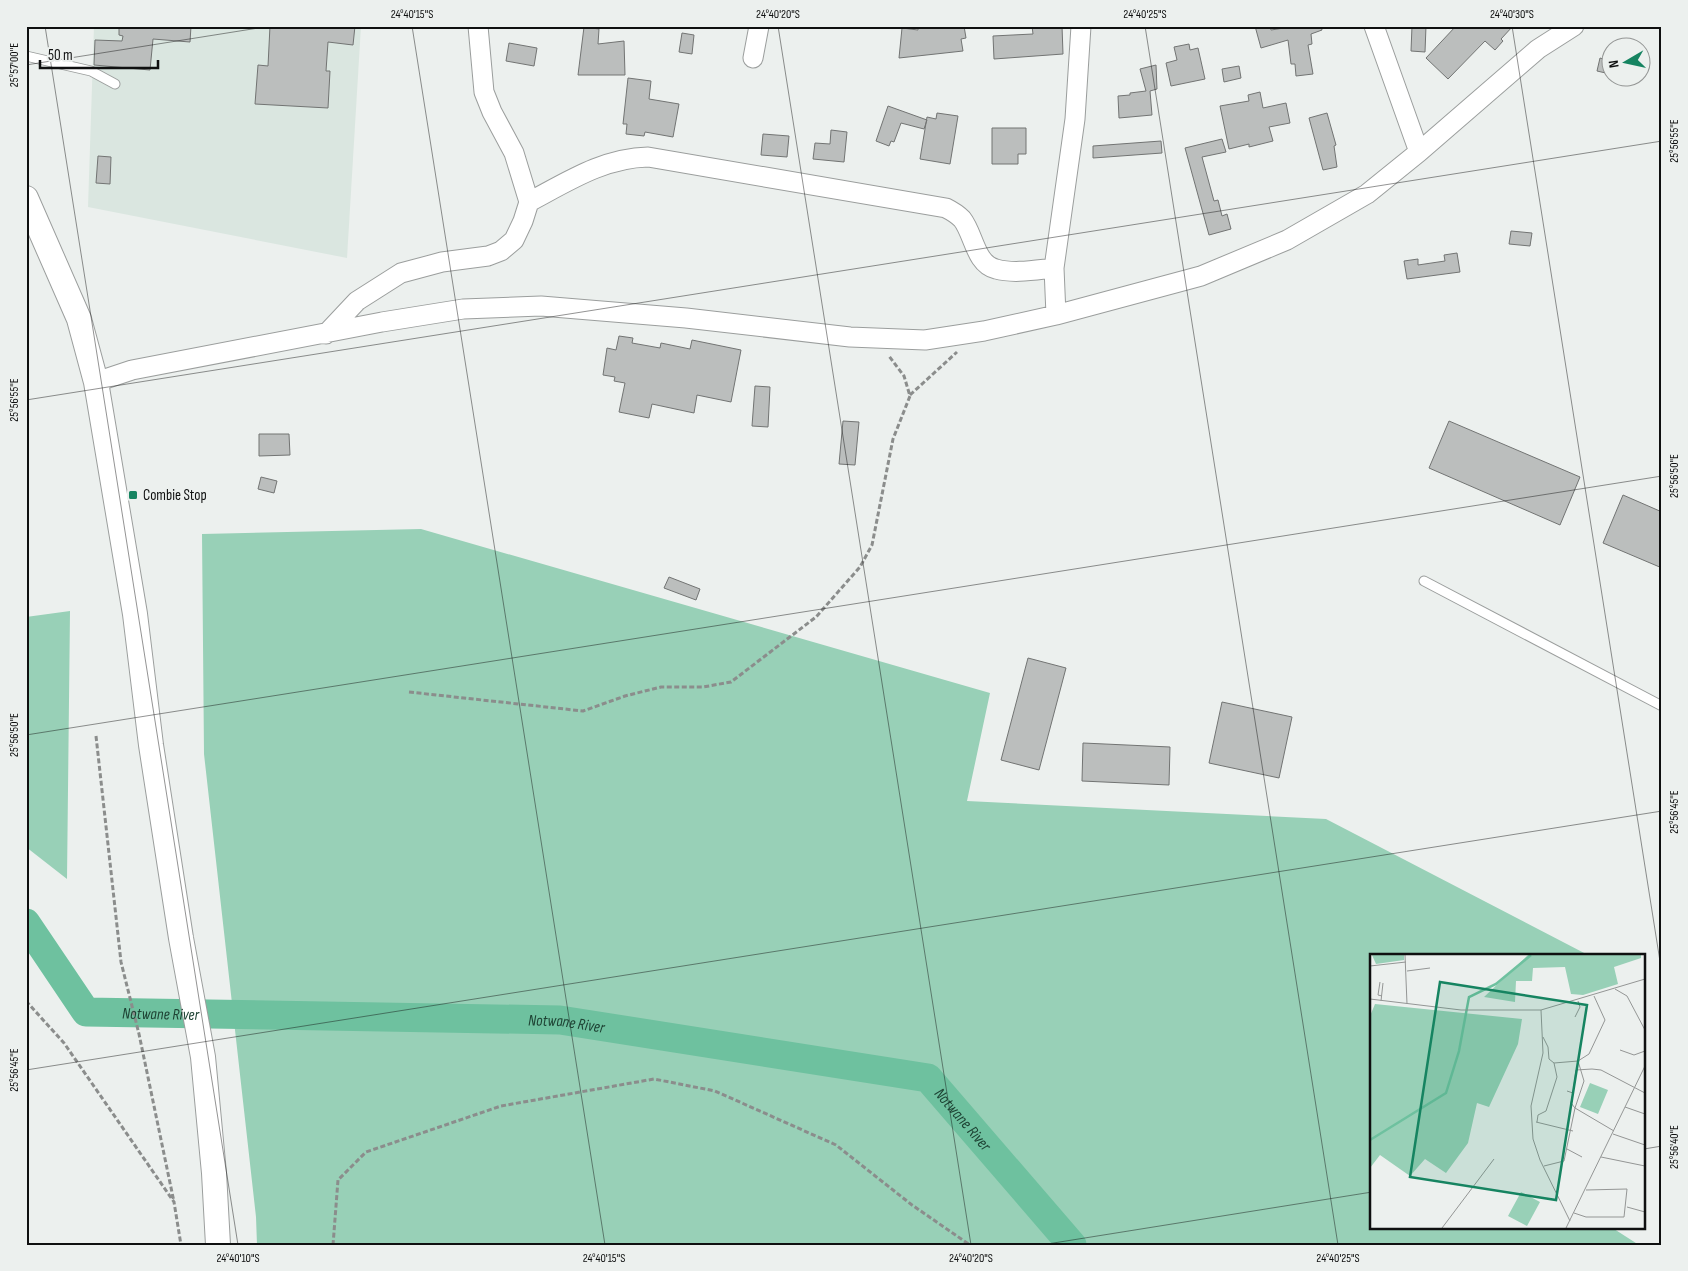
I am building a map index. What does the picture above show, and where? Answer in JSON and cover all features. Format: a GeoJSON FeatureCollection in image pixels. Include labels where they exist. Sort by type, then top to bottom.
{"type":"FeatureCollection","features":[{"type":"Feature","properties":{"kind":"street"},"geometry":{"type":"LineString","coordinates":[[326,334],[357,302],[401,272],[442,262],[488,256],[501,251],[514,240],[523,221],[528,202],[514,153],[492,112],[484,92],[478,26]]}},
{"type":"Feature","properties":{"kind":"street"},"geometry":{"type":"LineString","coordinates":[[752,58],[759,26]]}},
{"type":"Feature","properties":{"kind":"street"},"geometry":{"type":"LineString","coordinates":[[1056,316],[1054,268],[1075,119],[1081,26]]}},
{"type":"Feature","properties":{"kind":"street"},"geometry":{"type":"LineString","coordinates":[[1374,26],[1419,152]]}},
{"type":"Feature","properties":{"kind":"street"},"geometry":{"type":"LineString","coordinates":[[96,382],[132,370],[382,322],[463,309],[541,306],[686,318],[850,337],[925,340],[984,331],[1056,316],[1201,276],[1287,240],[1367,194],[1419,152],[1538,49],[1574,26]]}},
{"type":"Feature","properties":{"kind":"street"},"geometry":{"type":"LineString","coordinates":[[528,202],[609,162],[630,157],[648,157],[946,208],[962,219],[981,258],[994,269],[1008,272],[1054,268]]}},
{"type":"Feature","properties":{"kind":"street"},"geometry":{"type":"LineString","coordinates":[[26,198],[79,319],[96,382],[136,614],[151,745],[181,938],[203,1057],[214,1173],[218,1245]]}},
{"type":"Feature","properties":{"kind":"lane"},"geometry":{"type":"LineString","coordinates":[[26,56],[92,71],[115,84]]}},
{"type":"Feature","properties":{"kind":"lane"},"geometry":{"type":"LineString","coordinates":[[1424,582],[1662,706]]}},
{"type":"Feature","properties":{"kind":"path"},"geometry":{"type":"LineString","coordinates":[[869,338],[887,354],[904,376],[910,396]]}},
{"type":"Feature","properties":{"kind":"path"},"geometry":{"type":"LineString","coordinates":[[409,692],[582,711],[626,696],[662,687],[704,687],[730,682],[816,617],[860,567],[872,545],[893,439],[910,396],[961,349]]}},
{"type":"Feature","properties":{"kind":"path"},"geometry":{"type":"LineString","coordinates":[[96,736],[121,962],[139,1034],[174,1202],[180,1245]]}},
{"type":"Feature","properties":{"kind":"path"},"geometry":{"type":"LineString","coordinates":[[26,1001],[64,1044],[174,1202]]}},
{"type":"Feature","properties":{"kind":"path"},"geometry":{"type":"LineString","coordinates":[[333,1245],[338,1180],[366,1152],[501,1106],[654,1079],[715,1091],[836,1145],[912,1205],[970,1245]]}},
{"type":"Feature","properties":{"kind":"shaded area"},"geometry":{"type":"Polygon","coordinates":[[[94,26],[361,26],[347,258],[88,207],[94,26]]]}},
{"type":"Feature","properties":{"kind":"green space"},"geometry":{"type":"Polygon","coordinates":[[[421,529],[990,693],[967,801],[1326,819],[1586,954],[1370,954],[1370,1228],[1613,1228],[1639,1245],[257,1245],[256,1217],[204,754],[202,534],[421,529]]]}},
{"type":"Feature","properties":{"kind":"green space"},"geometry":{"type":"Polygon","coordinates":[[[70,611],[67,879],[26,847],[26,617],[70,611]]]}},
{"type":"Feature","properties":{"kind":"building"},"geometry":{"type":"Polygon","coordinates":[[[119,26],[191,26],[190,42],[153,39],[150,70],[94,65],[95,40],[122,41],[123,36],[119,35],[119,26]]]}},
{"type":"Feature","properties":{"kind":"building"},"geometry":{"type":"Polygon","coordinates":[[[270,26],[355,26],[353,45],[328,42],[326,71],[330,71],[328,108],[255,104],[258,65],[268,66],[270,26]]]}},
{"type":"Feature","properties":{"kind":"building"},"geometry":{"type":"Polygon","coordinates":[[[918,26],[964,26],[966,38],[961,39],[963,51],[899,58],[902,28],[918,30],[918,26]]]}},
{"type":"Feature","properties":{"kind":"building"},"geometry":{"type":"Polygon","coordinates":[[[1032,26],[1062,26],[1063,54],[994,59],[993,36],[1033,34],[1032,26]]]}},
{"type":"Feature","properties":{"kind":"building"},"geometry":{"type":"Polygon","coordinates":[[[1255,26],[1270,26],[1271,30],[1297,26],[1321,26],[1322,30],[1311,34],[1312,44],[1308,45],[1313,74],[1296,76],[1295,64],[1291,64],[1288,40],[1261,48],[1255,26]]]}},
{"type":"Feature","properties":{"kind":"building"},"geometry":{"type":"Polygon","coordinates":[[[1412,26],[1426,26],[1425,52],[1411,51],[1412,26]]]}},
{"type":"Feature","properties":{"kind":"building"},"geometry":{"type":"Polygon","coordinates":[[[1456,26],[1513,26],[1501,39],[1503,41],[1495,50],[1485,41],[1448,79],[1426,58],[1456,26]]]}},
{"type":"Feature","properties":{"kind":"building"},"geometry":{"type":"Polygon","coordinates":[[[584,27],[599,29],[598,44],[624,41],[625,75],[578,75],[584,27]]]}},
{"type":"Feature","properties":{"kind":"building"},"geometry":{"type":"Polygon","coordinates":[[[682,33],[694,35],[692,54],[679,52],[682,33]]]}},
{"type":"Feature","properties":{"kind":"building"},"geometry":{"type":"Polygon","coordinates":[[[509,43],[537,48],[534,66],[506,61],[509,43]]]}},
{"type":"Feature","properties":{"kind":"building"},"geometry":{"type":"Polygon","coordinates":[[[1189,44],[1190,50],[1198,48],[1205,79],[1171,86],[1166,63],[1177,60],[1174,47],[1189,44]]]}},
{"type":"Feature","properties":{"kind":"building"},"geometry":{"type":"Polygon","coordinates":[[[1600,58],[1600,72],[1597,71],[1600,58]]]}},
{"type":"Feature","properties":{"kind":"building"},"geometry":{"type":"Polygon","coordinates":[[[1156,65],[1157,89],[1150,91],[1152,115],[1119,118],[1118,96],[1146,91],[1140,69],[1156,65]]]}},
{"type":"Feature","properties":{"kind":"building"},"geometry":{"type":"Polygon","coordinates":[[[1239,66],[1241,78],[1224,82],[1222,69],[1239,66]]]}},
{"type":"Feature","properties":{"kind":"building"},"geometry":{"type":"Polygon","coordinates":[[[628,78],[651,81],[649,99],[679,104],[673,137],[645,132],[644,136],[626,134],[627,124],[623,124],[628,78]]]}},
{"type":"Feature","properties":{"kind":"building"},"geometry":{"type":"Polygon","coordinates":[[[1260,92],[1263,108],[1286,103],[1290,123],[1269,127],[1273,141],[1249,147],[1249,144],[1229,149],[1220,106],[1249,101],[1248,95],[1260,92]]]}},
{"type":"Feature","properties":{"kind":"building"},"geometry":{"type":"Polygon","coordinates":[[[888,106],[927,120],[924,129],[901,123],[894,142],[891,141],[889,146],[876,141],[888,106]]]}},
{"type":"Feature","properties":{"kind":"building"},"geometry":{"type":"Polygon","coordinates":[[[937,113],[958,116],[950,164],[920,159],[927,117],[936,119],[937,113]]]}},
{"type":"Feature","properties":{"kind":"building"},"geometry":{"type":"Polygon","coordinates":[[[1327,113],[1336,145],[1334,146],[1337,167],[1323,170],[1309,118],[1327,113]]]}},
{"type":"Feature","properties":{"kind":"building"},"geometry":{"type":"Polygon","coordinates":[[[992,128],[1026,128],[1026,154],[1018,154],[1018,164],[992,164],[992,128]]]}},
{"type":"Feature","properties":{"kind":"building"},"geometry":{"type":"Polygon","coordinates":[[[831,130],[847,132],[844,162],[813,159],[815,143],[830,144],[831,130]]]}},
{"type":"Feature","properties":{"kind":"building"},"geometry":{"type":"Polygon","coordinates":[[[763,134],[789,136],[787,157],[761,155],[763,134]]]}},
{"type":"Feature","properties":{"kind":"building"},"geometry":{"type":"Polygon","coordinates":[[[1222,139],[1226,152],[1202,157],[1214,201],[1218,200],[1222,216],[1227,214],[1231,229],[1209,235],[1185,148],[1222,139]]]}},
{"type":"Feature","properties":{"kind":"building"},"geometry":{"type":"Polygon","coordinates":[[[1161,141],[1162,153],[1093,158],[1093,146],[1161,141]]]}},
{"type":"Feature","properties":{"kind":"building"},"geometry":{"type":"Polygon","coordinates":[[[98,156],[111,157],[110,184],[96,183],[98,156]]]}},
{"type":"Feature","properties":{"kind":"building"},"geometry":{"type":"Polygon","coordinates":[[[1511,231],[1532,233],[1530,246],[1509,244],[1511,231]]]}},
{"type":"Feature","properties":{"kind":"building"},"geometry":{"type":"Polygon","coordinates":[[[1457,253],[1460,272],[1407,279],[1404,261],[1418,259],[1418,265],[1445,261],[1444,255],[1457,253]]]}},
{"type":"Feature","properties":{"kind":"building"},"geometry":{"type":"Polygon","coordinates":[[[619,336],[633,338],[632,343],[660,348],[661,343],[690,349],[692,340],[741,350],[731,402],[697,395],[694,413],[652,404],[649,418],[619,412],[625,383],[614,381],[615,377],[603,375],[607,348],[616,350],[619,336]]]}},
{"type":"Feature","properties":{"kind":"building"},"geometry":{"type":"Polygon","coordinates":[[[755,386],[770,387],[768,427],[752,426],[755,386]]]}},
{"type":"Feature","properties":{"kind":"building"},"geometry":{"type":"Polygon","coordinates":[[[843,421],[859,422],[855,465],[839,464],[843,421]]]}},
{"type":"Feature","properties":{"kind":"building"},"geometry":{"type":"Polygon","coordinates":[[[1449,421],[1580,477],[1560,525],[1429,468],[1449,421]]]}},
{"type":"Feature","properties":{"kind":"building"},"geometry":{"type":"Polygon","coordinates":[[[259,434],[289,434],[290,455],[259,456],[259,434]]]}},
{"type":"Feature","properties":{"kind":"building"},"geometry":{"type":"Polygon","coordinates":[[[261,477],[277,481],[274,493],[258,489],[261,477]]]}},
{"type":"Feature","properties":{"kind":"building"},"geometry":{"type":"Polygon","coordinates":[[[1623,495],[1662,512],[1662,568],[1603,543],[1623,495]]]}},
{"type":"Feature","properties":{"kind":"building"},"geometry":{"type":"Polygon","coordinates":[[[669,577],[700,589],[696,600],[664,588],[669,577]]]}},
{"type":"Feature","properties":{"kind":"building"},"geometry":{"type":"Polygon","coordinates":[[[1028,658],[1066,668],[1039,770],[1001,760],[1028,658]]]}},
{"type":"Feature","properties":{"kind":"building"},"geometry":{"type":"Polygon","coordinates":[[[1222,702],[1292,717],[1279,778],[1209,763],[1222,702]]]}},
{"type":"Feature","properties":{"kind":"building"},"geometry":{"type":"Polygon","coordinates":[[[1083,743],[1170,747],[1169,785],[1082,781],[1083,743]]]}},
{"type":"Feature","properties":{"kind":"waterway","name":"Notwane River"},"geometry":{"type":"LineString","coordinates":[[26,923],[86,1012],[560,1020],[928,1078],[1072,1245]]}},
{"type":"Feature","properties":{"kind":"place","name":"Combie Stop"},"geometry":{"type":"Point","coordinates":[133,495]}}]}
